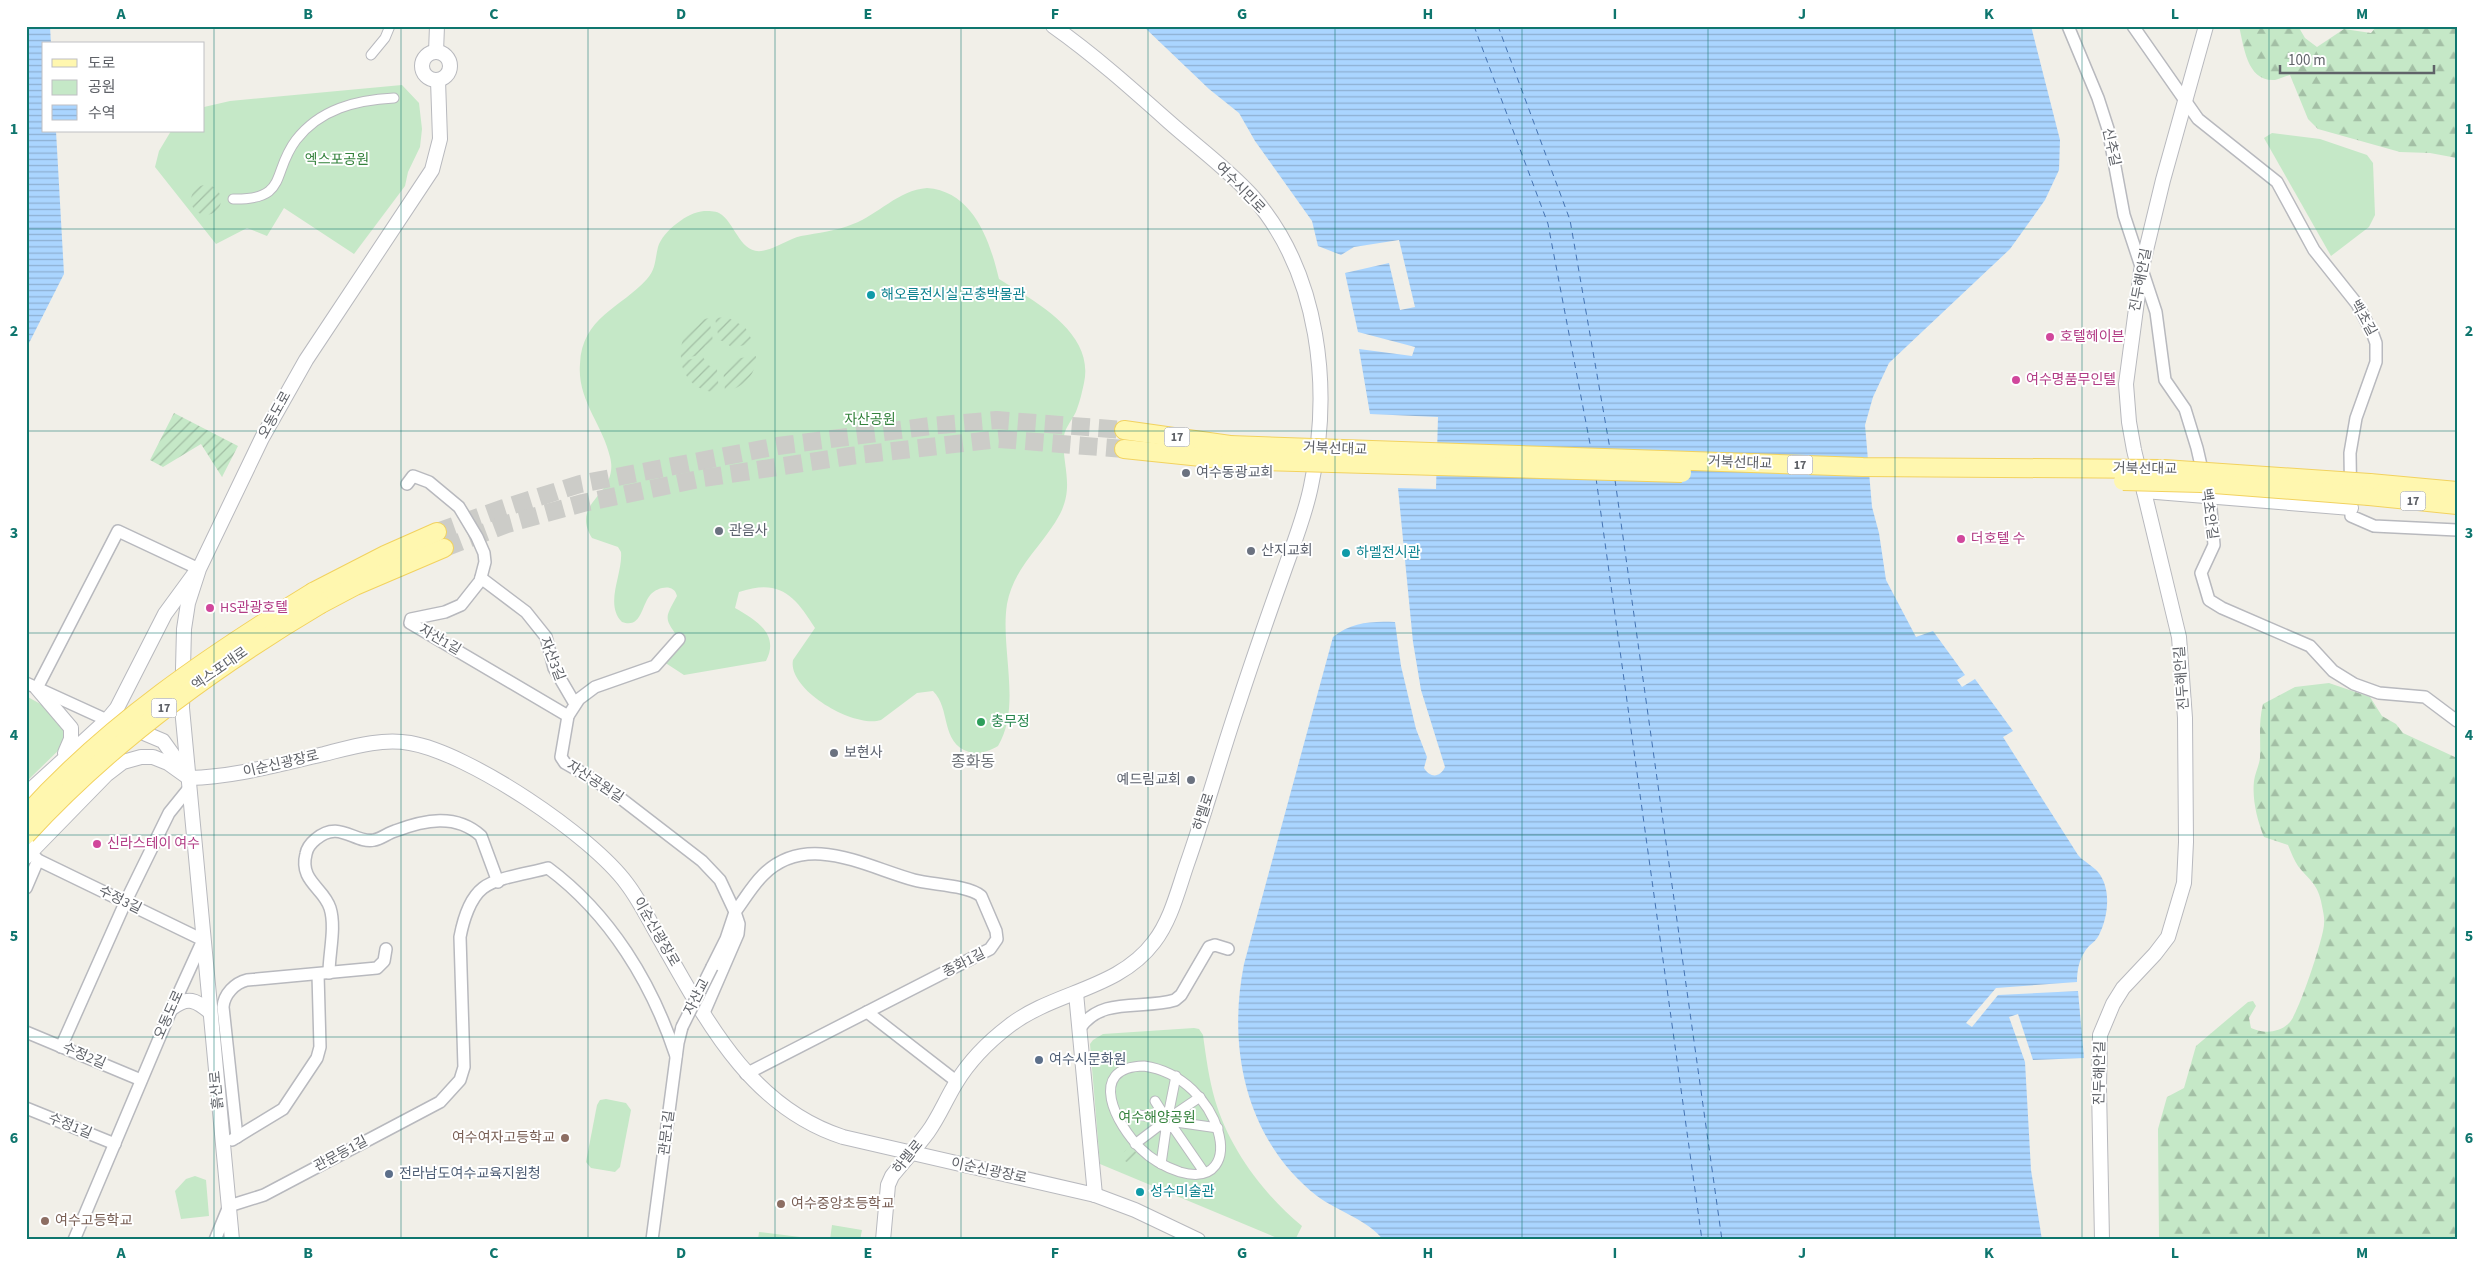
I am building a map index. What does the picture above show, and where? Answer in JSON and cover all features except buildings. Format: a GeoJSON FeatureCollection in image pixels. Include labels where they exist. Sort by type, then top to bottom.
{"type":"FeatureCollection","features":[{"type":"Feature","properties":{"kind":"main road","name":"17"},"geometry":{"type":"LineString","coordinates":[[1124,430],[1230,452]]}},
{"type":"Feature","properties":{"kind":"main road","name":"17"},"geometry":{"type":"LineString","coordinates":[[1124,449],[1230,452]]}},
{"type":"Feature","properties":{"kind":"main road","name":"거북선대교"},"geometry":{"type":"LineString","coordinates":[[1230,452],[1864,478],[2163,481],[2370,489]]}},
{"type":"Feature","properties":{"kind":"main road","name":"17"},"geometry":{"type":"LineString","coordinates":[[2370,489],[2457,491]]}},
{"type":"Feature","properties":{"kind":"main road","name":"17"},"geometry":{"type":"LineString","coordinates":[[2370,489],[2457,505]]}},
{"type":"Feature","properties":{"kind":"main road","name":"엑스포대로"},"geometry":{"type":"LineString","coordinates":[[26,815],[47,791],[149,701],[250,631],[317,598],[355,586],[440,540]]}},
{"type":"Feature","properties":{"kind":"main road","name":"엑스포대로"},"geometry":{"type":"LineString","coordinates":[[26,834],[57,801],[158,712],[317,598]]}},
{"type":"Feature","properties":{"kind":"street"},"geometry":{"type":"LineString","coordinates":[[372,55],[385,38],[390,26]]}},
{"type":"Feature","properties":{"kind":"street"},"geometry":{"type":"LineString","coordinates":[[436,52],[437,26]]}},
{"type":"Feature","properties":{"kind":"street","name":"여수시민로"},"geometry":{"type":"LineString","coordinates":[[1053,26],[1092,54],[1237,181],[1264,210],[1297,269],[1312,322],[1320,388],[1318,442]]}},
{"type":"Feature","properties":{"kind":"street","name":"신추길"},"geometry":{"type":"LineString","coordinates":[[2068,26],[2098,98],[2108,129],[2124,215],[2141,271]]}},
{"type":"Feature","properties":{"kind":"street"},"geometry":{"type":"LineString","coordinates":[[2132,26],[2144,40],[2186,104]]}},
{"type":"Feature","properties":{"kind":"street","name":"진두해안길"},"geometry":{"type":"LineString","coordinates":[[2102,1240],[2099,1088],[2100,1036],[2113,1004],[2123,988],[2168,937],[2181,897],[2185,865],[2185,718],[2179,637],[2134,450],[2126,391],[2133,322],[2141,271],[2163,180],[2186,104],[2206,26]]}},
{"type":"Feature","properties":{"kind":"street"},"geometry":{"type":"LineString","coordinates":[[436,52],[446,56],[450,65],[448,74],[438,80],[427,77],[421,64],[425,56],[436,52]]}},
{"type":"Feature","properties":{"kind":"street","name":"오동도로"},"geometry":{"type":"LineString","coordinates":[[74,1240],[141,1080],[203,940],[182,708],[182,648],[188,603],[199,569],[262,438],[301,368],[432,170],[440,139],[438,80]]}},
{"type":"Feature","properties":{"kind":"street"},"geometry":{"type":"LineString","coordinates":[[233,199],[252,198],[266,194],[278,180],[296,140],[324,115],[363,101],[394,98]]}},
{"type":"Feature","properties":{"kind":"street","name":"백초길"},"geometry":{"type":"LineString","coordinates":[[2186,104],[2210,129],[2277,182],[2314,250],[2357,304],[2372,332],[2376,343],[2376,362],[2352,432],[2349,474],[2350,508]]}},
{"type":"Feature","properties":{"kind":"street","name":"백초안길"},"geometry":{"type":"LineString","coordinates":[[2141,271],[2156,312],[2165,380],[2188,417],[2208,495],[2214,545],[2203,564],[2201,573],[2209,600],[2310,646],[2334,671],[2348,681],[2379,693],[2426,697],[2457,721]]}},
{"type":"Feature","properties":{"kind":"street","name":"하멜로"},"geometry":{"type":"LineString","coordinates":[[883,1240],[889,1181],[928,1131],[956,1081],[980,1050],[1015,1021],[1044,1005],[1108,980],[1133,963],[1153,944],[1170,914],[1303,515],[1311,488],[1318,442]]}},
{"type":"Feature","properties":{"kind":"street","name":"자산1길"},"geometry":{"type":"LineString","coordinates":[[407,484],[413,476],[424,479],[462,511],[484,553],[485,562],[481,578],[472,592],[458,607],[411,619],[410,623],[568,716]]}},
{"type":"Feature","properties":{"kind":"street"},"geometry":{"type":"LineString","coordinates":[[2144,491],[2350,508],[2351,516],[2374,526],[2457,530]]}},
{"type":"Feature","properties":{"kind":"street"},"geometry":{"type":"LineString","coordinates":[[26,794],[62,759],[107,720],[121,701],[165,614],[181,590],[199,569],[118,531],[32,686]]}},
{"type":"Feature","properties":{"kind":"street","name":"자산3길"},"geometry":{"type":"LineString","coordinates":[[481,578],[526,612],[546,637],[559,679],[575,704]]}},
{"type":"Feature","properties":{"kind":"street","name":"자산공원길"},"geometry":{"type":"LineString","coordinates":[[679,639],[655,666],[595,687],[575,704],[568,716],[561,757],[562,761],[619,797],[702,861],[720,880],[735,912],[739,924],[738,934],[703,1015]]}},
{"type":"Feature","properties":{"kind":"street"},"geometry":{"type":"LineString","coordinates":[[32,686],[107,720]]}},
{"type":"Feature","properties":{"kind":"street"},"geometry":{"type":"LineString","coordinates":[[32,686],[71,728],[72,739],[62,759]]}},
{"type":"Feature","properties":{"kind":"street","name":"오동도로"},"geometry":{"type":"LineString","coordinates":[[107,720],[158,738],[173,752],[190,782]]}},
{"type":"Feature","properties":{"kind":"street","name":"이순신광장로"},"geometry":{"type":"LineString","coordinates":[[190,782],[233,775],[346,748],[387,741],[423,746],[460,760],[532,803],[589,845],[615,869],[636,897],[703,1015],[746,1074],[781,1104],[819,1128],[843,1137],[910,1154],[1094,1194],[1136,1210],[1198,1240]]}},
{"type":"Feature","properties":{"kind":"street"},"geometry":{"type":"LineString","coordinates":[[26,888],[32,856],[49,833],[106,775],[127,760],[153,758],[168,763],[190,782],[169,813],[125,903],[61,1047]]}},
{"type":"Feature","properties":{"kind":"street"},"geometry":{"type":"LineString","coordinates":[[330,973],[330,908],[310,881],[305,860],[309,846],[319,836],[338,831],[374,840],[399,830],[443,820],[453,820],[481,836],[498,882],[548,868],[578,892],[611,931],[641,976],[658,1007],[676,1056]]}},
{"type":"Feature","properties":{"kind":"street"},"geometry":{"type":"LineString","coordinates":[[26,834],[33,836],[49,833]]}},
{"type":"Feature","properties":{"kind":"street","name":"종화1길"},"geometry":{"type":"LineString","coordinates":[[735,912],[767,871],[793,858],[808,854],[833,855],[854,859],[916,881],[968,890],[981,896],[996,931],[997,939],[994,946],[746,1074]]}},
{"type":"Feature","properties":{"kind":"street","name":"수정3길"},"geometry":{"type":"LineString","coordinates":[[32,856],[203,940]]}},
{"type":"Feature","properties":{"kind":"street","name":"관문동1길"},"geometry":{"type":"LineString","coordinates":[[229,1206],[264,1195],[440,1102],[460,1080],[464,1067],[458,946],[462,926],[480,890],[498,882]]}},
{"type":"Feature","properties":{"kind":"street","name":"자산교"},"geometry":{"type":"LineString","coordinates":[[682,1027],[726,939],[735,912]]}},
{"type":"Feature","properties":{"kind":"street","name":"흙산로"},"geometry":{"type":"LineString","coordinates":[[203,940],[232,1240]]}},
{"type":"Feature","properties":{"kind":"street"},"geometry":{"type":"LineString","coordinates":[[1080,1028],[1090,1016],[1102,1010],[1177,999],[1209,947],[1215,945],[1228,949]]}},
{"type":"Feature","properties":{"kind":"street"},"geometry":{"type":"LineString","coordinates":[[237,1137],[225,1035],[223,1008],[225,998],[235,986],[243,981],[379,967],[384,961],[386,949]]}},
{"type":"Feature","properties":{"kind":"street"},"geometry":{"type":"LineString","coordinates":[[222,1146],[257,1123],[283,1109],[317,1058],[320,1047],[318,974]]}},
{"type":"Feature","properties":{"kind":"street"},"geometry":{"type":"LineString","coordinates":[[1076,993],[1094,1194]]}},
{"type":"Feature","properties":{"kind":"street"},"geometry":{"type":"LineString","coordinates":[[172,1008],[189,1000],[196,1001],[210,1012]]}},
{"type":"Feature","properties":{"kind":"street"},"geometry":{"type":"LineString","coordinates":[[867,1012],[956,1081]]}},
{"type":"Feature","properties":{"kind":"street","name":"관문1길"},"geometry":{"type":"LineString","coordinates":[[652,1240],[676,1056],[682,1027]]}},
{"type":"Feature","properties":{"kind":"street","name":"수정2길"},"geometry":{"type":"LineString","coordinates":[[26,1032],[141,1080]]}},
{"type":"Feature","properties":{"kind":"street"},"geometry":{"type":"LineString","coordinates":[[1139,1066],[1157,1068],[1176,1076],[1200,1097],[1218,1128],[1221,1146],[1220,1156],[1215,1165],[1204,1172],[1184,1172],[1161,1164],[1135,1144],[1120,1124],[1111,1102],[1110,1093],[1113,1080],[1124,1070],[1139,1066]]}},
{"type":"Feature","properties":{"kind":"street"},"geometry":{"type":"LineString","coordinates":[[1161,1164],[1176,1076]]}},
{"type":"Feature","properties":{"kind":"street"},"geometry":{"type":"LineString","coordinates":[[1135,1144],[1200,1097]]}},
{"type":"Feature","properties":{"kind":"street"},"geometry":{"type":"LineString","coordinates":[[1155,1101],[1204,1172]]}},
{"type":"Feature","properties":{"kind":"street","name":"수정1길"},"geometry":{"type":"LineString","coordinates":[[26,1108],[114,1144]]}},
{"type":"Feature","properties":{"kind":"street"},"geometry":{"type":"LineString","coordinates":[[1139,1115],[1218,1128]]}},
{"type":"Feature","properties":{"kind":"street"},"geometry":{"type":"LineString","coordinates":[[215,1240],[229,1206]]}},
{"type":"Feature","properties":{"kind":"green space"},"geometry":{"type":"Polygon","coordinates":[[[2239,26],[2298,26],[2305,38],[2317,47],[2344,29],[2371,33],[2377,26],[2457,26],[2457,158],[2430,153],[2400,152],[2318,129],[2308,119],[2290,75],[2275,80],[2266,79],[2258,75],[2253,69],[2245,53],[2239,26]]]}},
{"type":"Feature","properties":{"kind":"green space","name":"엑스포공원"},"geometry":{"type":"Polygon","coordinates":[[[402,85],[419,103],[422,129],[420,147],[408,172],[405,186],[354,254],[284,208],[267,236],[247,228],[216,244],[155,167],[159,151],[170,132],[205,132],[205,107],[230,101],[402,85]]]}},
{"type":"Feature","properties":{"kind":"green space"},"geometry":{"type":"Polygon","coordinates":[[[2272,133],[2320,139],[2367,155],[2373,163],[2375,215],[2369,227],[2331,256],[2264,138],[2272,133]]]}},
{"type":"Feature","properties":{"kind":"green space"},"geometry":{"type":"Polygon","coordinates":[[[206,185],[217,189],[221,200],[217,211],[206,215],[195,211],[191,200],[195,189],[206,185]]]}},
{"type":"Feature","properties":{"kind":"green space","name":"자산공원"},"geometry":{"type":"Polygon","coordinates":[[[927,188],[943,191],[956,198],[968,208],[984,234],[999,279],[1029,297],[1059,320],[1071,333],[1080,348],[1085,365],[1084,383],[1079,403],[1064,436],[1067,493],[1064,503],[1053,525],[1022,567],[1007,604],[1006,639],[1010,695],[1009,713],[1005,730],[998,746],[980,753],[969,752],[954,741],[939,698],[933,691],[917,693],[881,720],[870,721],[855,719],[840,713],[811,695],[794,672],[793,660],[815,628],[793,599],[776,589],[765,587],[739,592],[735,608],[764,629],[770,643],[770,651],[766,661],[684,675],[664,662],[681,642],[668,619],[669,610],[677,596],[675,592],[673,589],[662,588],[654,592],[634,622],[622,622],[617,615],[614,598],[621,552],[618,547],[592,538],[587,525],[587,515],[590,506],[603,490],[611,470],[607,445],[582,389],[580,364],[582,348],[595,324],[647,279],[654,268],[661,241],[677,223],[698,212],[716,212],[725,218],[739,238],[750,249],[757,251],[766,250],[801,236],[834,230],[853,224],[907,193],[927,188]]]}},
{"type":"Feature","properties":{"kind":"green space"},"geometry":{"type":"Polygon","coordinates":[[[727,317],[745,327],[754,344],[731,347],[719,340],[715,318],[727,317]]]}},
{"type":"Feature","properties":{"kind":"green space"},"geometry":{"type":"Polygon","coordinates":[[[709,318],[713,341],[705,346],[703,355],[681,358],[682,344],[687,332],[696,323],[709,318]]]}},
{"type":"Feature","properties":{"kind":"green space"},"geometry":{"type":"Polygon","coordinates":[[[756,356],[754,369],[748,380],[732,390],[725,391],[723,368],[729,365],[733,359],[756,356]]]}},
{"type":"Feature","properties":{"kind":"green space"},"geometry":{"type":"Polygon","coordinates":[[[703,357],[708,365],[717,369],[719,392],[699,388],[685,374],[681,361],[703,357]]]}},
{"type":"Feature","properties":{"kind":"green space"},"geometry":{"type":"Polygon","coordinates":[[[174,413],[238,446],[222,477],[201,444],[163,467],[150,460],[174,413]]]}},
{"type":"Feature","properties":{"kind":"green space"},"geometry":{"type":"Polygon","coordinates":[[[2329,683],[2370,697],[2382,716],[2396,724],[2403,733],[2457,758],[2457,1240],[2159,1240],[2158,1129],[2167,1097],[2184,1088],[2196,1046],[2248,1002],[2253,1001],[2256,1006],[2249,1018],[2251,1028],[2266,1032],[2286,1026],[2299,1004],[2316,958],[2324,921],[2319,895],[2315,885],[2298,866],[2288,845],[2264,837],[2259,824],[2254,788],[2260,758],[2260,725],[2263,704],[2295,687],[2329,683]]]}},
{"type":"Feature","properties":{"kind":"green space"},"geometry":{"type":"Polygon","coordinates":[[[26,696],[48,709],[58,718],[68,741],[26,782],[26,696]]]}},
{"type":"Feature","properties":{"kind":"green space","name":"여수해양공원"},"geometry":{"type":"Polygon","coordinates":[[[1199,1029],[1203,1035],[1215,1100],[1229,1136],[1261,1185],[1302,1226],[1295,1240],[1282,1240],[1100,1164],[1090,1044],[1103,1034],[1199,1029]]]}},
{"type":"Feature","properties":{"kind":"green space"},"geometry":{"type":"Polygon","coordinates":[[[606,1099],[626,1103],[631,1110],[620,1167],[615,1172],[591,1168],[586,1162],[597,1105],[600,1100],[606,1099]]]}},
{"type":"Feature","properties":{"kind":"green space"},"geometry":{"type":"Polygon","coordinates":[[[1130,1149],[1135,1151],[1137,1156],[1135,1161],[1130,1163],[1125,1161],[1123,1156],[1125,1151],[1130,1149]]]}},
{"type":"Feature","properties":{"kind":"green space"},"geometry":{"type":"Polygon","coordinates":[[[195,1176],[206,1180],[209,1216],[181,1219],[175,1191],[186,1179],[195,1176]]]}},
{"type":"Feature","properties":{"kind":"green space"},"geometry":{"type":"Polygon","coordinates":[[[832,1225],[862,1230],[860,1240],[830,1240],[832,1225]]]}},
{"type":"Feature","properties":{"kind":"green space"},"geometry":{"type":"Polygon","coordinates":[[[759,1232],[824,1240],[758,1240],[759,1232]]]}},
{"type":"Feature","properties":{"kind":"water"},"geometry":{"type":"Polygon","coordinates":[[[26,26],[50,26],[51,42],[42,42],[42,132],[56,132],[64,274],[26,349],[26,26]]]}},
{"type":"Feature","properties":{"kind":"water"},"geometry":{"type":"Polygon","coordinates":[[[1143,26],[2031,26],[2060,140],[2059,170],[2045,200],[2010,249],[1889,363],[1873,397],[1865,425],[1872,507],[1879,533],[1886,580],[1916,637],[1933,631],[1965,675],[1957,680],[1962,687],[1975,679],[2013,731],[2003,737],[2078,855],[2098,872],[2107,895],[2105,920],[2095,941],[2081,958],[2077,982],[1996,988],[1966,1023],[1972,1027],[1998,995],[2078,991],[2084,1058],[2033,1060],[2018,1014],[2009,1017],[2025,1062],[2031,1170],[2042,1240],[1383,1240],[1370,1227],[1317,1196],[1293,1173],[1273,1148],[1258,1120],[1247,1091],[1241,1060],[1238,1028],[1239,996],[1244,964],[1333,637],[1355,625],[1395,622],[1401,666],[1416,729],[1427,757],[1424,768],[1429,774],[1438,775],[1445,767],[1421,690],[1413,642],[1398,488],[1436,489],[1438,417],[1370,414],[1359,349],[1412,356],[1415,347],[1358,332],[1345,273],[1389,263],[1400,310],[1415,307],[1399,240],[1354,247],[1341,255],[1318,246],[1312,221],[1255,141],[1239,113],[1209,89],[1143,26]]]}},
{"type":"Feature","properties":{"kind":"ferry route"},"geometry":{"type":"LineString","coordinates":[[1474,26],[1548,224],[1591,449]]}},
{"type":"Feature","properties":{"kind":"ferry route"},"geometry":{"type":"LineString","coordinates":[[1498,26],[1570,220],[1610,449]]}},
{"type":"Feature","properties":{"kind":"ferry route"},"geometry":{"type":"LineString","coordinates":[[1596,478],[1702,1240]]}},
{"type":"Feature","properties":{"kind":"ferry route"},"geometry":{"type":"LineString","coordinates":[[1615,480],[1722,1240]]}},
{"type":"Feature","properties":{"kind":"tunnel"},"geometry":{"type":"LineString","coordinates":[[437,532],[580,484],[778,446],[930,426],[997,420],[1124,430]]}},
{"type":"Feature","properties":{"kind":"tunnel"},"geometry":{"type":"LineString","coordinates":[[444,548],[507,524],[583,503],[704,478],[850,456],[999,439],[1124,449]]}},
{"type":"Feature","properties":{"kind":"place","name":"해오름전시실 곤충박물관"},"geometry":{"type":"Point","coordinates":[871,295]}},
{"type":"Feature","properties":{"kind":"place","name":"호텔헤이븐"},"geometry":{"type":"Point","coordinates":[2050,337]}},
{"type":"Feature","properties":{"kind":"place","name":"여수명품무인텔"},"geometry":{"type":"Point","coordinates":[2016,380]}},
{"type":"Feature","properties":{"kind":"place","name":"여수동광교회"},"geometry":{"type":"Point","coordinates":[1186,473]}},
{"type":"Feature","properties":{"kind":"place","name":"관음사"},"geometry":{"type":"Point","coordinates":[719,531]}},
{"type":"Feature","properties":{"kind":"place","name":"더호텔 수"},"geometry":{"type":"Point","coordinates":[1961,539]}},
{"type":"Feature","properties":{"kind":"place","name":"산지교회"},"geometry":{"type":"Point","coordinates":[1251,551]}},
{"type":"Feature","properties":{"kind":"place","name":"하멜전시관"},"geometry":{"type":"Point","coordinates":[1346,553]}},
{"type":"Feature","properties":{"kind":"place","name":"HS관광호텔"},"geometry":{"type":"Point","coordinates":[210,608]}},
{"type":"Feature","properties":{"kind":"place","name":"충무정"},"geometry":{"type":"Point","coordinates":[981,722]}},
{"type":"Feature","properties":{"kind":"place","name":"보현사"},"geometry":{"type":"Point","coordinates":[834,753]}},
{"type":"Feature","properties":{"kind":"place","name":"예드림교회"},"geometry":{"type":"Point","coordinates":[1191,780]}},
{"type":"Feature","properties":{"kind":"place","name":"신라스테이 여수"},"geometry":{"type":"Point","coordinates":[97,844]}},
{"type":"Feature","properties":{"kind":"place","name":"여수시문화원"},"geometry":{"type":"Point","coordinates":[1039,1060]}},
{"type":"Feature","properties":{"kind":"place","name":"여수여자고등학교"},"geometry":{"type":"Point","coordinates":[565,1138]}},
{"type":"Feature","properties":{"kind":"place","name":"전라남도여수교육지원청"},"geometry":{"type":"Point","coordinates":[389,1174]}},
{"type":"Feature","properties":{"kind":"place","name":"성수미술관"},"geometry":{"type":"Point","coordinates":[1140,1192]}},
{"type":"Feature","properties":{"kind":"place","name":"여수중앙초등학교"},"geometry":{"type":"Point","coordinates":[781,1204]}},
{"type":"Feature","properties":{"kind":"place","name":"여수고등학교"},"geometry":{"type":"Point","coordinates":[45,1221]}},
{"type":"Feature","properties":{"kind":"district","name":"종화동"},"geometry":{"type":"Point","coordinates":[973,762]}}]}
